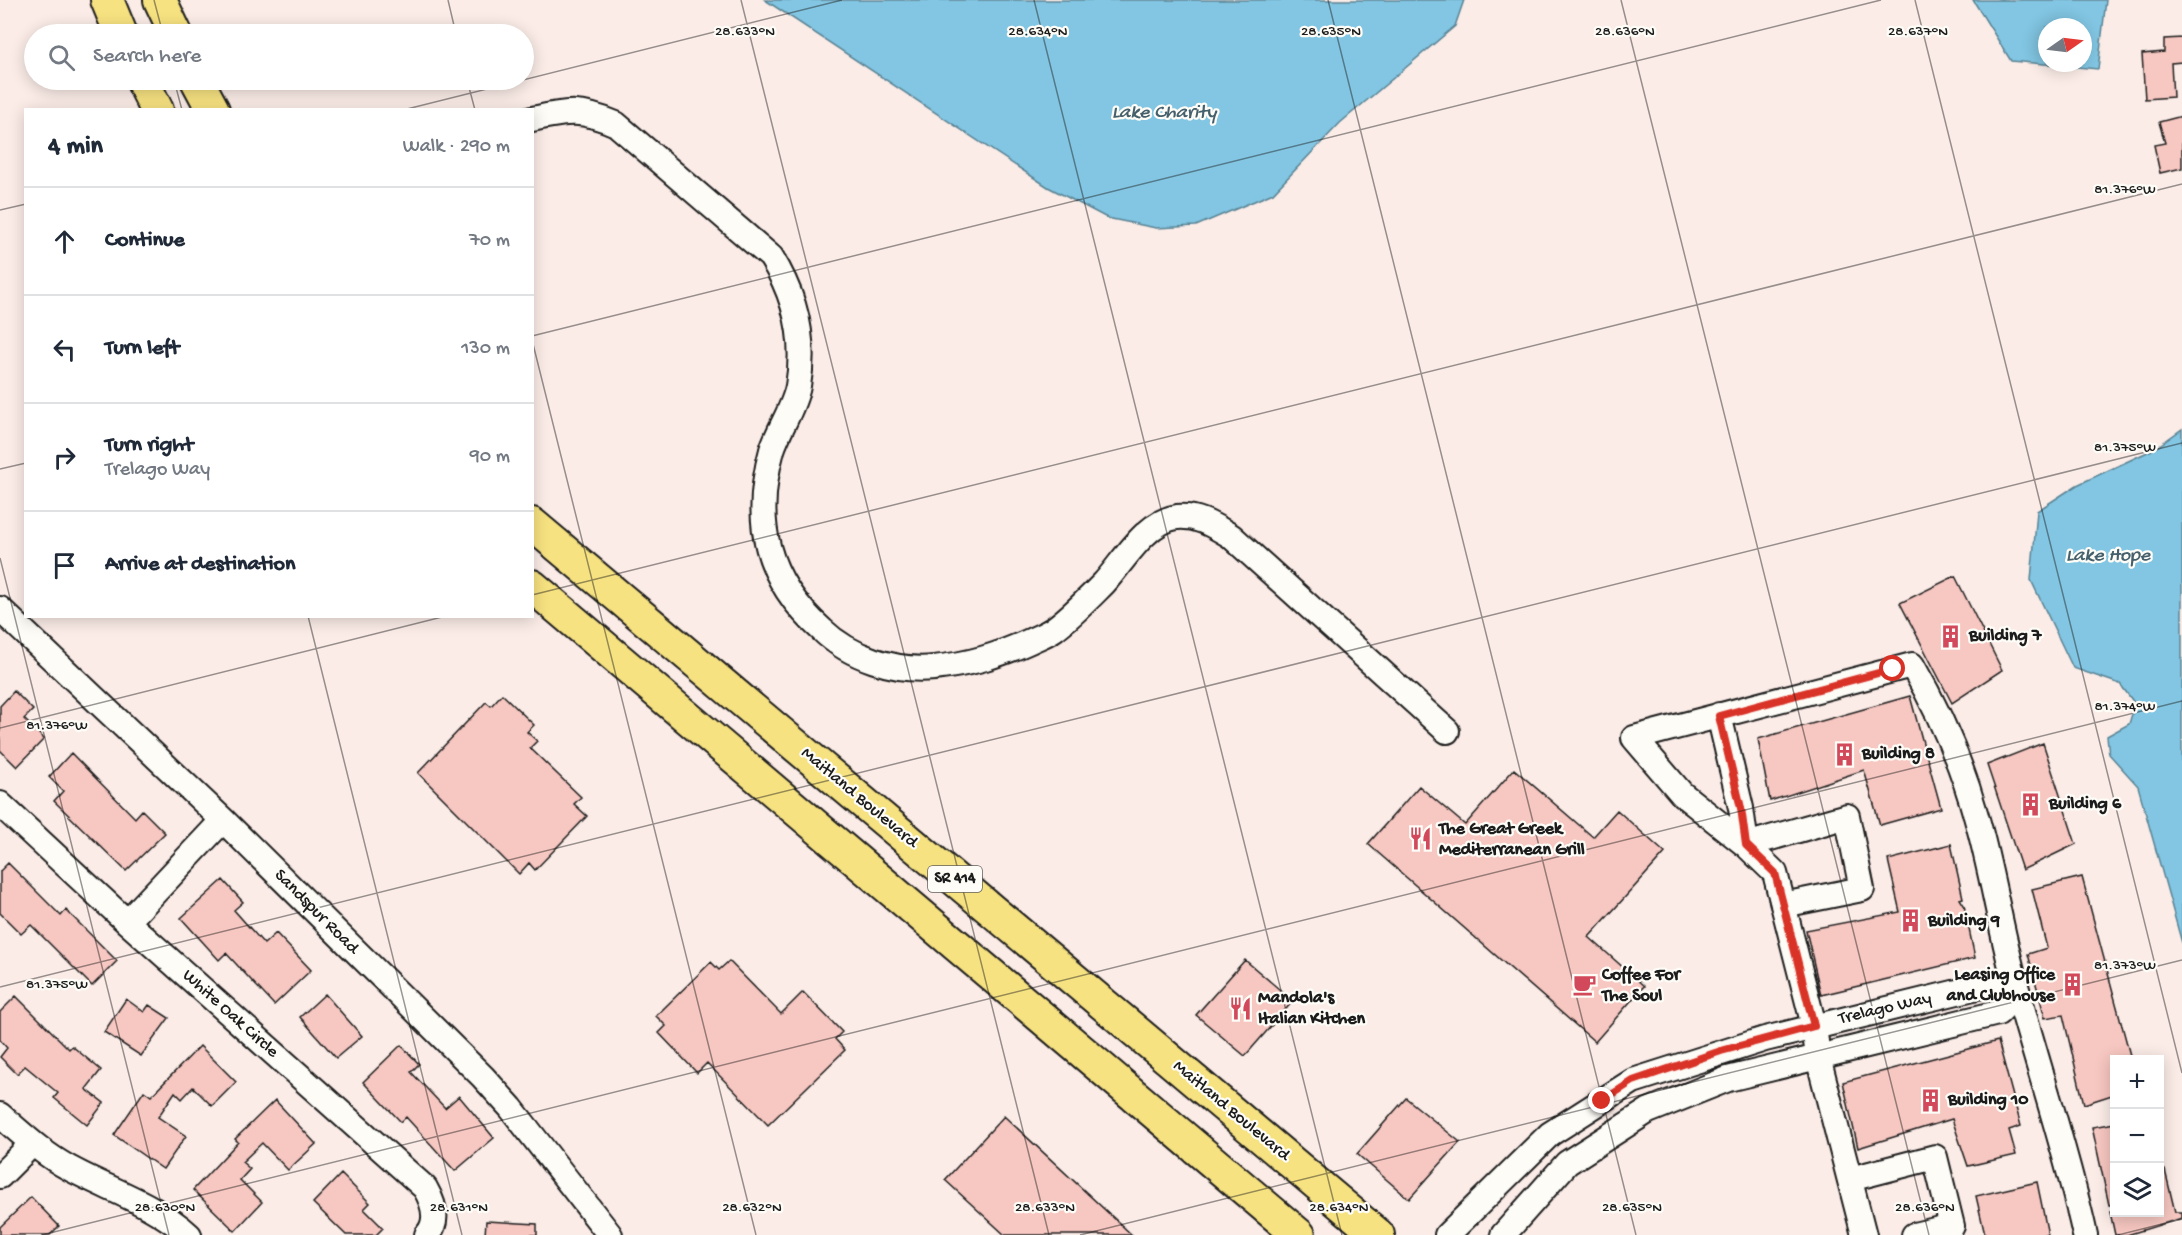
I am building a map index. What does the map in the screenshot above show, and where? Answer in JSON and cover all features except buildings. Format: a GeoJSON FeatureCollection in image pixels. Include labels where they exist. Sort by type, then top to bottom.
{"type":"FeatureCollection","features":[{"type":"Feature","properties":{"kind":"main road"},"geometry":{"type":"LineString","coordinates":[[107,0],[117,24]]}},
{"type":"Feature","properties":{"kind":"main road"},"geometry":{"type":"LineString","coordinates":[[160,0],[171,24]]}},
{"type":"Feature","properties":{"kind":"main road"},"geometry":{"type":"LineString","coordinates":[[147,90],[156,108]]}},
{"type":"Feature","properties":{"kind":"main road"},"geometry":{"type":"LineString","coordinates":[[202,90],[212,108]]}},
{"type":"Feature","properties":{"kind":"main road","name":"Maitland Boulevard"},"geometry":{"type":"LineString","coordinates":[[534,526],[1378,1235]]}},
{"type":"Feature","properties":{"kind":"main road","name":"SR 414"},"geometry":{"type":"LineString","coordinates":[[534,588],[1299,1235]]}},
{"type":"Feature","properties":{"kind":"street"},"geometry":{"type":"LineString","coordinates":[[534,119],[565,112],[590,113],[616,124],[771,257],[787,283],[798,319],[802,351],[797,389],[773,449],[765,485],[765,534],[772,566],[799,610],[835,642],[877,663],[932,668],[990,659],[1053,630],[1103,583],[1150,530],[1176,517],[1201,519],[1232,536],[1447,731]]}},
{"type":"Feature","properties":{"kind":"street","name":"Sandspur Road"},"geometry":{"type":"LineString","coordinates":[[0,609],[223,820],[483,1077],[511,1108],[610,1235]]}},
{"type":"Feature","properties":{"kind":"street"},"geometry":{"type":"LineString","coordinates":[[1864,1235],[1818,1057],[1814,1026],[1775,873],[1746,845],[1682,794],[1634,738],[1912,665],[1947,731],[1976,816],[2018,993],[2046,1084],[2085,1235]]}},
{"type":"Feature","properties":{"kind":"street"},"geometry":{"type":"LineString","coordinates":[[1719,716],[1741,808],[1746,845]]}},
{"type":"Feature","properties":{"kind":"street","name":"White Oak Circle"},"geometry":{"type":"LineString","coordinates":[[0,804],[127,922],[425,1188],[433,1202],[435,1216],[431,1231],[427,1235]]}},
{"type":"Feature","properties":{"kind":"street"},"geometry":{"type":"LineString","coordinates":[[1746,845],[1847,816],[1862,889],[1783,905]]}},
{"type":"Feature","properties":{"kind":"street"},"geometry":{"type":"LineString","coordinates":[[127,922],[223,820]]}},
{"type":"Feature","properties":{"kind":"street","name":"Trelago Way"},"geometry":{"type":"LineString","coordinates":[[1447,1235],[1550,1134],[1633,1081],[1721,1051],[1990,984],[2018,993],[1998,1013],[1728,1079],[1648,1110],[1567,1163],[1503,1235]]}},
{"type":"Feature","properties":{"kind":"street"},"geometry":{"type":"LineString","coordinates":[[0,1115],[32,1144],[69,1168],[141,1202],[189,1235]]}},
{"type":"Feature","properties":{"kind":"street"},"geometry":{"type":"LineString","coordinates":[[0,1176],[32,1144]]}},
{"type":"Feature","properties":{"kind":"street"},"geometry":{"type":"LineString","coordinates":[[1850,1179],[1935,1157],[1952,1226],[1914,1235]]}},
{"type":"Feature","properties":{"kind":"water","name":"Lake Charity"},"geometry":{"type":"Polygon","coordinates":[[[765,0],[1464,0],[1455,26],[1340,123],[1273,193],[1196,226],[1156,228],[1107,218],[1048,187],[765,0]]]}},
{"type":"Feature","properties":{"kind":"water"},"geometry":{"type":"Polygon","coordinates":[[[1973,0],[2106,0],[2098,69],[2092,68],[2092,18],[2038,18],[2038,63],[2011,61],[1973,0]]]}},
{"type":"Feature","properties":{"kind":"water","name":"Lake Hope"},"geometry":{"type":"Polygon","coordinates":[[[2182,429],[2182,943],[2138,786],[2109,754],[2107,736],[2129,724],[2135,704],[2120,684],[2073,668],[2031,580],[2037,511],[2077,485],[2154,449],[2182,429]]]}},
{"type":"Feature","properties":{"kind":"place","name":"Building 7"},"geometry":{"type":"Point","coordinates":[1951,636]}},
{"type":"Feature","properties":{"kind":"place","name":"Building 8"},"geometry":{"type":"Point","coordinates":[1844,754]}},
{"type":"Feature","properties":{"kind":"place","name":"Building 6"},"geometry":{"type":"Point","coordinates":[2031,804]}},
{"type":"Feature","properties":{"kind":"place","name":"The Great Greek Mediterranean Grill"},"geometry":{"type":"Point","coordinates":[1421,839]}},
{"type":"Feature","properties":{"kind":"place","name":"Building 9"},"geometry":{"type":"Point","coordinates":[1910,921]}},
{"type":"Feature","properties":{"kind":"place","name":"Coffee For The Soul"},"geometry":{"type":"Point","coordinates":[1584,985]}},
{"type":"Feature","properties":{"kind":"place","name":"Leasing Office and Clubhouse"},"geometry":{"type":"Point","coordinates":[2073,985]}},
{"type":"Feature","properties":{"kind":"place","name":"Mandola's Italian Kitchen"},"geometry":{"type":"Point","coordinates":[1240,1008]}},
{"type":"Feature","properties":{"kind":"place","name":"Building 10"},"geometry":{"type":"Point","coordinates":[1930,1100]}},
{"type":"Feature","properties":{"kind":"route"},"geometry":{"type":"LineString","coordinates":[[1602,1101],[1633,1081],[1721,1051],[1814,1026],[1775,873],[1746,845],[1741,808],[1719,716],[1893,669]]}}]}
